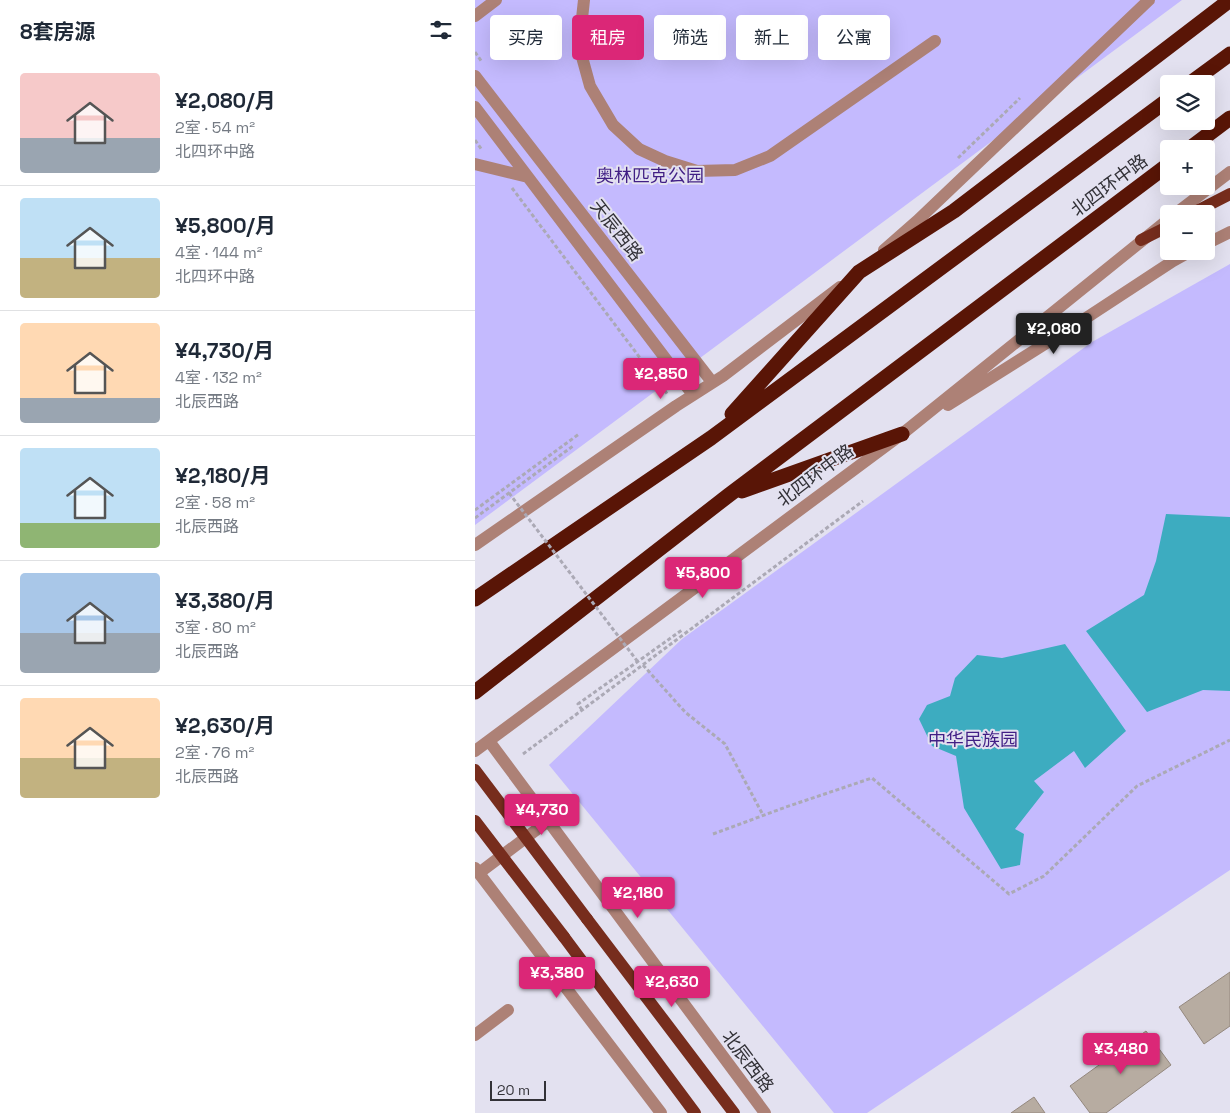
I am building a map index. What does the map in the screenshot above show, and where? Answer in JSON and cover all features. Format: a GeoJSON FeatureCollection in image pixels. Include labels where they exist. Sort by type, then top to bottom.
{"type":"FeatureCollection","features":[{"type":"Feature","properties":{"kind":"highway"},"geometry":{"type":"LineString","coordinates":[[711,438],[859,272],[953,211],[1230,0]]}},
{"type":"Feature","properties":{"kind":"highway"},"geometry":{"type":"LineString","coordinates":[[1201,75],[1230,54]]}},
{"type":"Feature","properties":{"kind":"highway","name":"北四环中路"},"geometry":{"type":"LineString","coordinates":[[475,599],[711,438],[1160,106]]}},
{"type":"Feature","properties":{"kind":"highway"},"geometry":{"type":"LineString","coordinates":[[1201,140],[1230,118]]}},
{"type":"Feature","properties":{"kind":"highway","name":"北四环中路"},"geometry":{"type":"LineString","coordinates":[[475,692],[729,495],[1160,171]]}},
{"type":"Feature","properties":{"kind":"highway"},"geometry":{"type":"LineString","coordinates":[[729,495],[902,434]]}},
{"type":"Feature","properties":{"kind":"main road"},"geometry":{"type":"LineString","coordinates":[[1209,205],[1230,194]]}},
{"type":"Feature","properties":{"kind":"main road"},"geometry":{"type":"LineString","coordinates":[[1141,240],[1160,230]]}},
{"type":"Feature","properties":{"kind":"main road"},"geometry":{"type":"LineString","coordinates":[[475,770],[734,1113]]}},
{"type":"Feature","properties":{"kind":"main road"},"geometry":{"type":"LineString","coordinates":[[475,821],[695,1113]]}},
{"type":"Feature","properties":{"kind":"street"},"geometry":{"type":"LineString","coordinates":[[475,16],[497,0]]}},
{"type":"Feature","properties":{"kind":"street"},"geometry":{"type":"LineString","coordinates":[[584,0],[579,46],[590,86],[613,125],[639,150],[697,171],[735,170],[770,156],[935,41]]}},
{"type":"Feature","properties":{"kind":"street"},"geometry":{"type":"LineString","coordinates":[[475,545],[676,406],[723,376],[859,272],[917,221],[1149,0]]}},
{"type":"Feature","properties":{"kind":"street","name":"天辰西路"},"geometry":{"type":"LineString","coordinates":[[475,76],[712,382]]}},
{"type":"Feature","properties":{"kind":"street"},"geometry":{"type":"LineString","coordinates":[[475,107],[693,395]]}},
{"type":"Feature","properties":{"kind":"street"},"geometry":{"type":"LineString","coordinates":[[475,164],[528,177]]}},
{"type":"Feature","properties":{"kind":"street"},"geometry":{"type":"LineString","coordinates":[[1187,205],[1230,172]]}},
{"type":"Feature","properties":{"kind":"street","name":"北四环中路"},"geometry":{"type":"LineString","coordinates":[[475,751],[902,434],[1160,226]]}},
{"type":"Feature","properties":{"kind":"street"},"geometry":{"type":"LineString","coordinates":[[1215,240],[1230,232]]}},
{"type":"Feature","properties":{"kind":"street"},"geometry":{"type":"LineString","coordinates":[[902,434],[1175,260]]}},
{"type":"Feature","properties":{"kind":"street","name":"北辰西路"},"geometry":{"type":"LineString","coordinates":[[489,741],[765,1113]]}},
{"type":"Feature","properties":{"kind":"street"},"geometry":{"type":"LineString","coordinates":[[547,821],[477,870],[661,1113]]}},
{"type":"Feature","properties":{"kind":"street"},"geometry":{"type":"LineString","coordinates":[[475,1035],[508,1010]]}},
{"type":"Feature","properties":{"kind":"path"},"geometry":{"type":"LineString","coordinates":[[475,140],[676,406]]}},
{"type":"Feature","properties":{"kind":"path"},"geometry":{"type":"LineString","coordinates":[[475,510],[579,434]]}},
{"type":"Feature","properties":{"kind":"path"},"geometry":{"type":"LineString","coordinates":[[475,518],[573,446]]}},
{"type":"Feature","properties":{"kind":"path"},"geometry":{"type":"LineString","coordinates":[[509,492],[638,662]]}},
{"type":"Feature","properties":{"kind":"path"},"geometry":{"type":"LineString","coordinates":[[523,754],[863,501]]}},
{"type":"Feature","properties":{"kind":"path"},"geometry":{"type":"LineString","coordinates":[[582,710],[578,704],[682,630]]}},
{"type":"Feature","properties":{"kind":"path"},"geometry":{"type":"LineString","coordinates":[[643,665],[685,712],[725,744],[763,815]]}},
{"type":"Feature","properties":{"kind":"path"},"geometry":{"type":"LineString","coordinates":[[713,834],[872,778],[1009,894],[1044,876],[1137,786],[1230,740]]}},
{"type":"Feature","properties":{"kind":"green space","name":"奥林匹克公园"},"geometry":{"type":"Polygon","coordinates":[[[475,0],[1182,0],[475,525],[475,0]]]}},
{"type":"Feature","properties":{"kind":"green space","name":"中华民族园"},"geometry":{"type":"Polygon","coordinates":[[[1230,264],[1230,870],[867,1113],[834,1113],[549,765],[682,639],[1092,342],[1230,264]]]}},
{"type":"Feature","properties":{"kind":"water"},"geometry":{"type":"Polygon","coordinates":[[[1166,514],[1230,517],[1230,691],[1203,690],[1147,712],[1086,631],[1144,595],[1156,561],[1166,514]]]}},
{"type":"Feature","properties":{"kind":"water"},"geometry":{"type":"Polygon","coordinates":[[[1065,644],[1126,731],[1085,768],[1074,751],[1034,781],[1044,792],[1015,829],[1024,834],[1020,865],[1001,869],[964,808],[956,756],[932,746],[919,719],[927,705],[950,696],[955,678],[977,655],[1002,658],[1065,644]]]}},
{"type":"Feature","properties":{"kind":"building"},"geometry":{"type":"Polygon","coordinates":[[[1230,972],[1230,1026],[1204,1044],[1179,1007],[1230,972]]]}},
{"type":"Feature","properties":{"kind":"building"},"geometry":{"type":"Polygon","coordinates":[[[1146,1031],[1171,1065],[1106,1113],[1090,1113],[1070,1086],[1146,1031]]]}},
{"type":"Feature","properties":{"kind":"building"},"geometry":{"type":"Polygon","coordinates":[[[1034,1097],[1045,1113],[1011,1113],[1034,1097]]]}}]}
